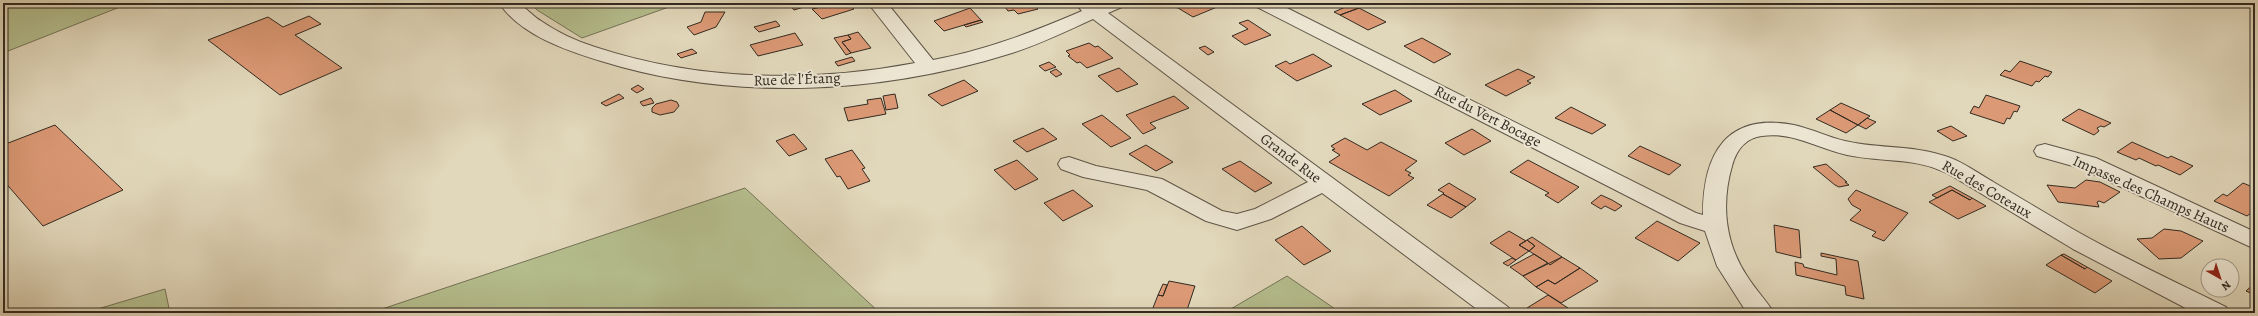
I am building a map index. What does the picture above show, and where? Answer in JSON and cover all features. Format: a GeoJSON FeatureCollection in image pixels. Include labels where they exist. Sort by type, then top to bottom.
{"type":"FeatureCollection","features":[{"type":"Feature","properties":{"kind":"street","name":"Rue de l'Étang"},"geometry":{"type":"LineString","coordinates":[[508,3],[531,24],[556,39],[614,61],[676,74],[747,80],[819,80],[888,74],[928,66],[1005,48],[1089,8]]}},
{"type":"Feature","properties":{"kind":"street"},"geometry":{"type":"LineString","coordinates":[[877,3],[928,66]]}},
{"type":"Feature","properties":{"kind":"street"},"geometry":{"type":"LineString","coordinates":[[1089,8],[1116,3]]}},
{"type":"Feature","properties":{"kind":"street","name":"Rue du Vert Bocage"},"geometry":{"type":"LineString","coordinates":[[1263,3],[1688,218],[1714,226]]}},
{"type":"Feature","properties":{"kind":"street","name":"Grande Rue"},"geometry":{"type":"LineString","coordinates":[[1089,8],[1499,313]]}},
{"type":"Feature","properties":{"kind":"street","name":"Rue des Coteaux"},"geometry":{"type":"LineString","coordinates":[[1714,226],[1713,199],[1719,168],[1728,146],[1738,136],[1752,130],[1778,129],[1856,150],[1911,153],[1936,160],[1968,176],[2099,254],[2217,313]]}},
{"type":"Feature","properties":{"kind":"street","name":"Impasse des Champs Hauts"},"geometry":{"type":"LineString","coordinates":[[2046,151],[2088,163],[2255,241]]}},
{"type":"Feature","properties":{"kind":"street"},"geometry":{"type":"LineString","coordinates":[[1069,164],[1091,172],[1154,184],[1214,216],[1237,222],[1248,220],[1263,214],[1323,183]]}},
{"type":"Feature","properties":{"kind":"street"},"geometry":{"type":"LineString","coordinates":[[1714,226],[1727,263],[1761,313]]}},
{"type":"Feature","properties":{"kind":"green space"},"geometry":{"type":"Polygon","coordinates":[[[3,3],[130,3],[3,53],[3,3]]]}},
{"type":"Feature","properties":{"kind":"green space"},"geometry":{"type":"Polygon","coordinates":[[[530,3],[680,3],[582,38],[537,10],[530,3]]]}},
{"type":"Feature","properties":{"kind":"green space"},"geometry":{"type":"Polygon","coordinates":[[[745,188],[880,313],[370,313],[745,188]]]}},
{"type":"Feature","properties":{"kind":"green space"},"geometry":{"type":"Polygon","coordinates":[[[1287,276],[1341,313],[1224,313],[1287,276]]]}},
{"type":"Feature","properties":{"kind":"green space"},"geometry":{"type":"Polygon","coordinates":[[[165,289],[170,313],[84,313],[165,289]]]}},
{"type":"Feature","properties":{"kind":"building"},"geometry":{"type":"Polygon","coordinates":[[[788,3],[805,3],[807,6],[794,10],[788,3]]]}},
{"type":"Feature","properties":{"kind":"building"},"geometry":{"type":"Polygon","coordinates":[[[840,3],[848,3],[854,9],[822,19],[812,9],[840,3]]]}},
{"type":"Feature","properties":{"kind":"building"},"geometry":{"type":"Polygon","coordinates":[[[1002,3],[1033,3],[1038,9],[1018,14],[1014,10],[1008,11],[1002,3]]]}},
{"type":"Feature","properties":{"kind":"building"},"geometry":{"type":"Polygon","coordinates":[[[1177,3],[1186,4],[1177,8],[1172,5],[1177,3]]]}},
{"type":"Feature","properties":{"kind":"building"},"geometry":{"type":"Polygon","coordinates":[[[1190,3],[1211,3],[1217,7],[1193,17],[1178,8],[1190,3]]]}},
{"type":"Feature","properties":{"kind":"building"},"geometry":{"type":"Polygon","coordinates":[[[1352,4],[1359,8],[1340,15],[1334,12],[1352,4]]]}},
{"type":"Feature","properties":{"kind":"building"},"geometry":{"type":"Polygon","coordinates":[[[970,8],[981,20],[944,31],[934,21],[970,8]]]}},
{"type":"Feature","properties":{"kind":"building"},"geometry":{"type":"Polygon","coordinates":[[[1359,8],[1386,22],[1368,30],[1340,15],[1359,8]]]}},
{"type":"Feature","properties":{"kind":"building"},"geometry":{"type":"Polygon","coordinates":[[[705,12],[725,12],[716,27],[694,35],[687,27],[701,22],[705,12]]]}},
{"type":"Feature","properties":{"kind":"building"},"geometry":{"type":"Polygon","coordinates":[[[309,16],[321,24],[295,35],[342,68],[280,95],[208,40],[268,17],[283,27],[309,16]]]}},
{"type":"Feature","properties":{"kind":"building"},"geometry":{"type":"Polygon","coordinates":[[[981,20],[983,22],[966,27],[964,25],[981,20]]]}},
{"type":"Feature","properties":{"kind":"building"},"geometry":{"type":"Polygon","coordinates":[[[1248,20],[1271,35],[1245,45],[1232,36],[1248,29],[1239,23],[1248,20]]]}},
{"type":"Feature","properties":{"kind":"building"},"geometry":{"type":"Polygon","coordinates":[[[776,21],[780,26],[759,32],[754,27],[776,21]]]}},
{"type":"Feature","properties":{"kind":"building"},"geometry":{"type":"Polygon","coordinates":[[[858,32],[871,48],[851,53],[842,42],[851,39],[848,35],[858,32]]]}},
{"type":"Feature","properties":{"kind":"building"},"geometry":{"type":"Polygon","coordinates":[[[795,33],[803,45],[758,56],[750,45],[795,33]]]}},
{"type":"Feature","properties":{"kind":"building"},"geometry":{"type":"Polygon","coordinates":[[[848,35],[851,39],[842,42],[851,53],[846,55],[834,38],[848,35]]]}},
{"type":"Feature","properties":{"kind":"building"},"geometry":{"type":"Polygon","coordinates":[[[1422,38],[1451,54],[1434,63],[1404,46],[1422,38]]]}},
{"type":"Feature","properties":{"kind":"building"},"geometry":{"type":"Polygon","coordinates":[[[1089,43],[1095,47],[1098,46],[1113,58],[1087,68],[1080,62],[1077,63],[1068,56],[1070,55],[1066,51],[1089,43]]]}},
{"type":"Feature","properties":{"kind":"building"},"geometry":{"type":"Polygon","coordinates":[[[1205,46],[1214,52],[1208,55],[1199,48],[1205,46]]]}},
{"type":"Feature","properties":{"kind":"building"},"geometry":{"type":"Polygon","coordinates":[[[692,49],[697,53],[681,58],[677,54],[692,49]]]}},
{"type":"Feature","properties":{"kind":"building"},"geometry":{"type":"Polygon","coordinates":[[[1313,54],[1332,66],[1297,81],[1275,66],[1286,61],[1290,64],[1313,54]]]}},
{"type":"Feature","properties":{"kind":"building"},"geometry":{"type":"Polygon","coordinates":[[[852,57],[855,61],[838,66],[835,62],[852,57]]]}},
{"type":"Feature","properties":{"kind":"building"},"geometry":{"type":"Polygon","coordinates":[[[2020,61],[2052,72],[2048,77],[2045,76],[2039,82],[2036,81],[2032,86],[2000,75],[2005,70],[2010,72],[2020,61]]]}},
{"type":"Feature","properties":{"kind":"building"},"geometry":{"type":"Polygon","coordinates":[[[1049,62],[1056,67],[1045,71],[1039,66],[1049,62]]]}},
{"type":"Feature","properties":{"kind":"building"},"geometry":{"type":"Polygon","coordinates":[[[1119,68],[1138,84],[1117,92],[1098,76],[1119,68]]]}},
{"type":"Feature","properties":{"kind":"building"},"geometry":{"type":"Polygon","coordinates":[[[1056,69],[1062,74],[1056,77],[1050,72],[1056,69]]]}},
{"type":"Feature","properties":{"kind":"building"},"geometry":{"type":"Polygon","coordinates":[[[1518,69],[1535,77],[1527,81],[1531,83],[1506,96],[1485,85],[1518,69]]]}},
{"type":"Feature","properties":{"kind":"building"},"geometry":{"type":"Polygon","coordinates":[[[964,80],[978,91],[942,106],[928,95],[964,80]]]}},
{"type":"Feature","properties":{"kind":"building"},"geometry":{"type":"Polygon","coordinates":[[[638,85],[644,89],[637,93],[631,89],[638,85]]]}},
{"type":"Feature","properties":{"kind":"building"},"geometry":{"type":"Polygon","coordinates":[[[1395,90],[1412,101],[1380,115],[1362,104],[1395,90]]]}},
{"type":"Feature","properties":{"kind":"building"},"geometry":{"type":"Polygon","coordinates":[[[619,94],[624,98],[606,106],[601,103],[619,94]]]}},
{"type":"Feature","properties":{"kind":"building"},"geometry":{"type":"Polygon","coordinates":[[[895,94],[898,108],[886,110],[883,96],[895,94]]]}},
{"type":"Feature","properties":{"kind":"building"},"geometry":{"type":"Polygon","coordinates":[[[1986,95],[2020,106],[2017,112],[2014,111],[2010,119],[2007,118],[2004,124],[1970,113],[1974,106],[1979,108],[1986,95]]]}},
{"type":"Feature","properties":{"kind":"building"},"geometry":{"type":"Polygon","coordinates":[[[1174,96],[1189,108],[1150,123],[1156,128],[1143,134],[1126,115],[1174,96]]]}},
{"type":"Feature","properties":{"kind":"building"},"geometry":{"type":"Polygon","coordinates":[[[651,98],[654,103],[643,106],[640,102],[651,98]]]}},
{"type":"Feature","properties":{"kind":"building"},"geometry":{"type":"Polygon","coordinates":[[[881,98],[886,114],[848,121],[844,108],[868,104],[867,100],[881,98]]]}},
{"type":"Feature","properties":{"kind":"building"},"geometry":{"type":"Polygon","coordinates":[[[671,100],[677,102],[679,106],[674,112],[660,115],[652,112],[652,108],[656,104],[671,100]]]}},
{"type":"Feature","properties":{"kind":"building"},"geometry":{"type":"Polygon","coordinates":[[[1841,103],[1870,116],[1858,125],[1830,110],[1841,103]]]}},
{"type":"Feature","properties":{"kind":"building"},"geometry":{"type":"Polygon","coordinates":[[[1571,107],[1606,125],[1592,134],[1555,118],[1571,107]]]}},
{"type":"Feature","properties":{"kind":"building"},"geometry":{"type":"Polygon","coordinates":[[[2079,109],[2111,123],[2104,127],[2101,126],[2097,128],[2099,131],[2094,135],[2062,120],[2079,109]]]}},
{"type":"Feature","properties":{"kind":"building"},"geometry":{"type":"Polygon","coordinates":[[[1830,110],[1858,125],[1846,133],[1816,119],[1830,110]]]}},
{"type":"Feature","properties":{"kind":"building"},"geometry":{"type":"Polygon","coordinates":[[[1102,115],[1131,138],[1111,147],[1082,124],[1102,115]]]}},
{"type":"Feature","properties":{"kind":"building"},"geometry":{"type":"Polygon","coordinates":[[[1867,118],[1876,122],[1866,129],[1858,125],[1867,118]]]}},
{"type":"Feature","properties":{"kind":"building"},"geometry":{"type":"Polygon","coordinates":[[[55,125],[123,190],[43,226],[3,180],[3,145],[55,125]]]}},
{"type":"Feature","properties":{"kind":"building"},"geometry":{"type":"Polygon","coordinates":[[[1951,126],[1967,136],[1953,141],[1937,131],[1951,126]]]}},
{"type":"Feature","properties":{"kind":"building"},"geometry":{"type":"Polygon","coordinates":[[[1043,128],[1057,139],[1027,152],[1013,141],[1043,128]]]}},
{"type":"Feature","properties":{"kind":"building"},"geometry":{"type":"Polygon","coordinates":[[[1472,129],[1491,141],[1464,155],[1445,143],[1472,129]]]}},
{"type":"Feature","properties":{"kind":"building"},"geometry":{"type":"Polygon","coordinates":[[[794,134],[807,149],[789,156],[776,141],[794,134]]]}},
{"type":"Feature","properties":{"kind":"building"},"geometry":{"type":"Polygon","coordinates":[[[1345,138],[1367,150],[1381,142],[1417,161],[1405,170],[1411,173],[1408,175],[1414,178],[1389,196],[1329,162],[1340,155],[1332,150],[1335,149],[1331,146],[1345,138]]]}},
{"type":"Feature","properties":{"kind":"building"},"geometry":{"type":"Polygon","coordinates":[[[2132,142],[2168,158],[2171,156],[2193,166],[2180,175],[2139,158],[2136,160],[2117,152],[2132,142]]]}},
{"type":"Feature","properties":{"kind":"building"},"geometry":{"type":"Polygon","coordinates":[[[1146,145],[1173,162],[1156,171],[1129,154],[1146,145]]]}},
{"type":"Feature","properties":{"kind":"building"},"geometry":{"type":"Polygon","coordinates":[[[1640,146],[1681,165],[1669,175],[1628,156],[1640,146]]]}},
{"type":"Feature","properties":{"kind":"building"},"geometry":{"type":"Polygon","coordinates":[[[852,150],[865,168],[862,169],[870,181],[848,189],[840,176],[837,177],[825,159],[852,150]]]}},
{"type":"Feature","properties":{"kind":"building"},"geometry":{"type":"Polygon","coordinates":[[[1017,160],[1038,179],[1015,190],[994,170],[1017,160]]]}},
{"type":"Feature","properties":{"kind":"building"},"geometry":{"type":"Polygon","coordinates":[[[1528,160],[1579,187],[1558,203],[1545,195],[1549,193],[1510,172],[1528,160]]]}},
{"type":"Feature","properties":{"kind":"building"},"geometry":{"type":"Polygon","coordinates":[[[1240,161],[1272,183],[1255,192],[1222,169],[1240,161]]]}},
{"type":"Feature","properties":{"kind":"building"},"geometry":{"type":"Polygon","coordinates":[[[1826,164],[1849,185],[1839,187],[1835,185],[1813,167],[1826,164]]]}},
{"type":"Feature","properties":{"kind":"building"},"geometry":{"type":"Polygon","coordinates":[[[2086,180],[2100,182],[2120,192],[2104,203],[2099,201],[2097,202],[2099,207],[2058,202],[2047,185],[2075,188],[2086,180]]]}},
{"type":"Feature","properties":{"kind":"building"},"geometry":{"type":"Polygon","coordinates":[[[1449,183],[1476,199],[1466,207],[1438,190],[1449,183]]]}},
{"type":"Feature","properties":{"kind":"building"},"geometry":{"type":"Polygon","coordinates":[[[2243,183],[2255,188],[2255,210],[2247,216],[2214,201],[2223,194],[2227,196],[2243,183]]]}},
{"type":"Feature","properties":{"kind":"building"},"geometry":{"type":"Polygon","coordinates":[[[1950,186],[1972,198],[1970,200],[1952,190],[1937,198],[1932,195],[1950,186]]]}},
{"type":"Feature","properties":{"kind":"building"},"geometry":{"type":"Polygon","coordinates":[[[1073,190],[1093,206],[1063,221],[1044,203],[1073,190]]]}},
{"type":"Feature","properties":{"kind":"building"},"geometry":{"type":"Polygon","coordinates":[[[1856,190],[1908,213],[1884,241],[1872,236],[1876,232],[1850,220],[1861,210],[1852,205],[1848,199],[1856,190]]]}},
{"type":"Feature","properties":{"kind":"building"},"geometry":{"type":"Polygon","coordinates":[[[1952,190],[1970,200],[1972,198],[1986,206],[1958,219],[1929,202],[1952,190]]]}},
{"type":"Feature","properties":{"kind":"building"},"geometry":{"type":"Polygon","coordinates":[[[1443,194],[1466,207],[1451,218],[1427,205],[1443,194]]]}},
{"type":"Feature","properties":{"kind":"building"},"geometry":{"type":"Polygon","coordinates":[[[1601,195],[1622,206],[1615,211],[1605,206],[1601,209],[1591,203],[1601,195]]]}},
{"type":"Feature","properties":{"kind":"building"},"geometry":{"type":"Polygon","coordinates":[[[1657,221],[1700,243],[1678,261],[1635,238],[1657,221]]]}},
{"type":"Feature","properties":{"kind":"building"},"geometry":{"type":"Polygon","coordinates":[[[1774,225],[1799,230],[1801,258],[1776,252],[1774,225]]]}},
{"type":"Feature","properties":{"kind":"building"},"geometry":{"type":"Polygon","coordinates":[[[1302,226],[1331,251],[1304,265],[1275,240],[1302,226]]]}},
{"type":"Feature","properties":{"kind":"building"},"geometry":{"type":"Polygon","coordinates":[[[2164,229],[2181,231],[2203,241],[2181,258],[2159,259],[2137,239],[2152,238],[2164,229]]]}},
{"type":"Feature","properties":{"kind":"building"},"geometry":{"type":"Polygon","coordinates":[[[1509,231],[1526,241],[1519,245],[1529,251],[1516,260],[1490,243],[1509,231]]]}},
{"type":"Feature","properties":{"kind":"building"},"geometry":{"type":"Polygon","coordinates":[[[1532,237],[1562,257],[1550,265],[1529,251],[1535,246],[1527,240],[1532,237]]]}},
{"type":"Feature","properties":{"kind":"building"},"geometry":{"type":"Polygon","coordinates":[[[1527,240],[1535,246],[1529,251],[1519,245],[1527,240]]]}},
{"type":"Feature","properties":{"kind":"building"},"geometry":{"type":"Polygon","coordinates":[[[1821,253],[1858,261],[1864,299],[1846,295],[1845,286],[1796,275],[1795,262],[1803,264],[1804,267],[1837,275],[1836,259],[1821,256],[1821,253]]]}},
{"type":"Feature","properties":{"kind":"building"},"geometry":{"type":"Polygon","coordinates":[[[1534,254],[1548,263],[1523,276],[1510,267],[1534,254]]]}},
{"type":"Feature","properties":{"kind":"building"},"geometry":{"type":"Polygon","coordinates":[[[2064,254],[2087,267],[2085,269],[2061,255],[2064,254]]]}},
{"type":"Feature","properties":{"kind":"building"},"geometry":{"type":"Polygon","coordinates":[[[2061,255],[2085,269],[2087,267],[2112,281],[2095,293],[2046,265],[2061,255]]]}},
{"type":"Feature","properties":{"kind":"building"},"geometry":{"type":"Polygon","coordinates":[[[1562,257],[1580,268],[1555,284],[1548,280],[1536,287],[1523,276],[1562,257]]]}},
{"type":"Feature","properties":{"kind":"building"},"geometry":{"type":"Polygon","coordinates":[[[1512,258],[1516,260],[1508,266],[1503,263],[1512,258]]]}},
{"type":"Feature","properties":{"kind":"building"},"geometry":{"type":"Polygon","coordinates":[[[1580,268],[1598,281],[1561,303],[1536,287],[1548,280],[1555,284],[1580,268]]]}},
{"type":"Feature","properties":{"kind":"building"},"geometry":{"type":"Polygon","coordinates":[[[1169,281],[1195,286],[1186,313],[1151,313],[1158,295],[1163,296],[1169,281]]]}},
{"type":"Feature","properties":{"kind":"building"},"geometry":{"type":"Polygon","coordinates":[[[2255,283],[2255,295],[2246,291],[2255,283]]]}},
{"type":"Feature","properties":{"kind":"building"},"geometry":{"type":"Polygon","coordinates":[[[1163,284],[1167,285],[1163,296],[1158,295],[1163,284]]]}},
{"type":"Feature","properties":{"kind":"building"},"geometry":{"type":"Polygon","coordinates":[[[1548,295],[1568,308],[1561,313],[1534,313],[1527,308],[1548,295]]]}}]}
